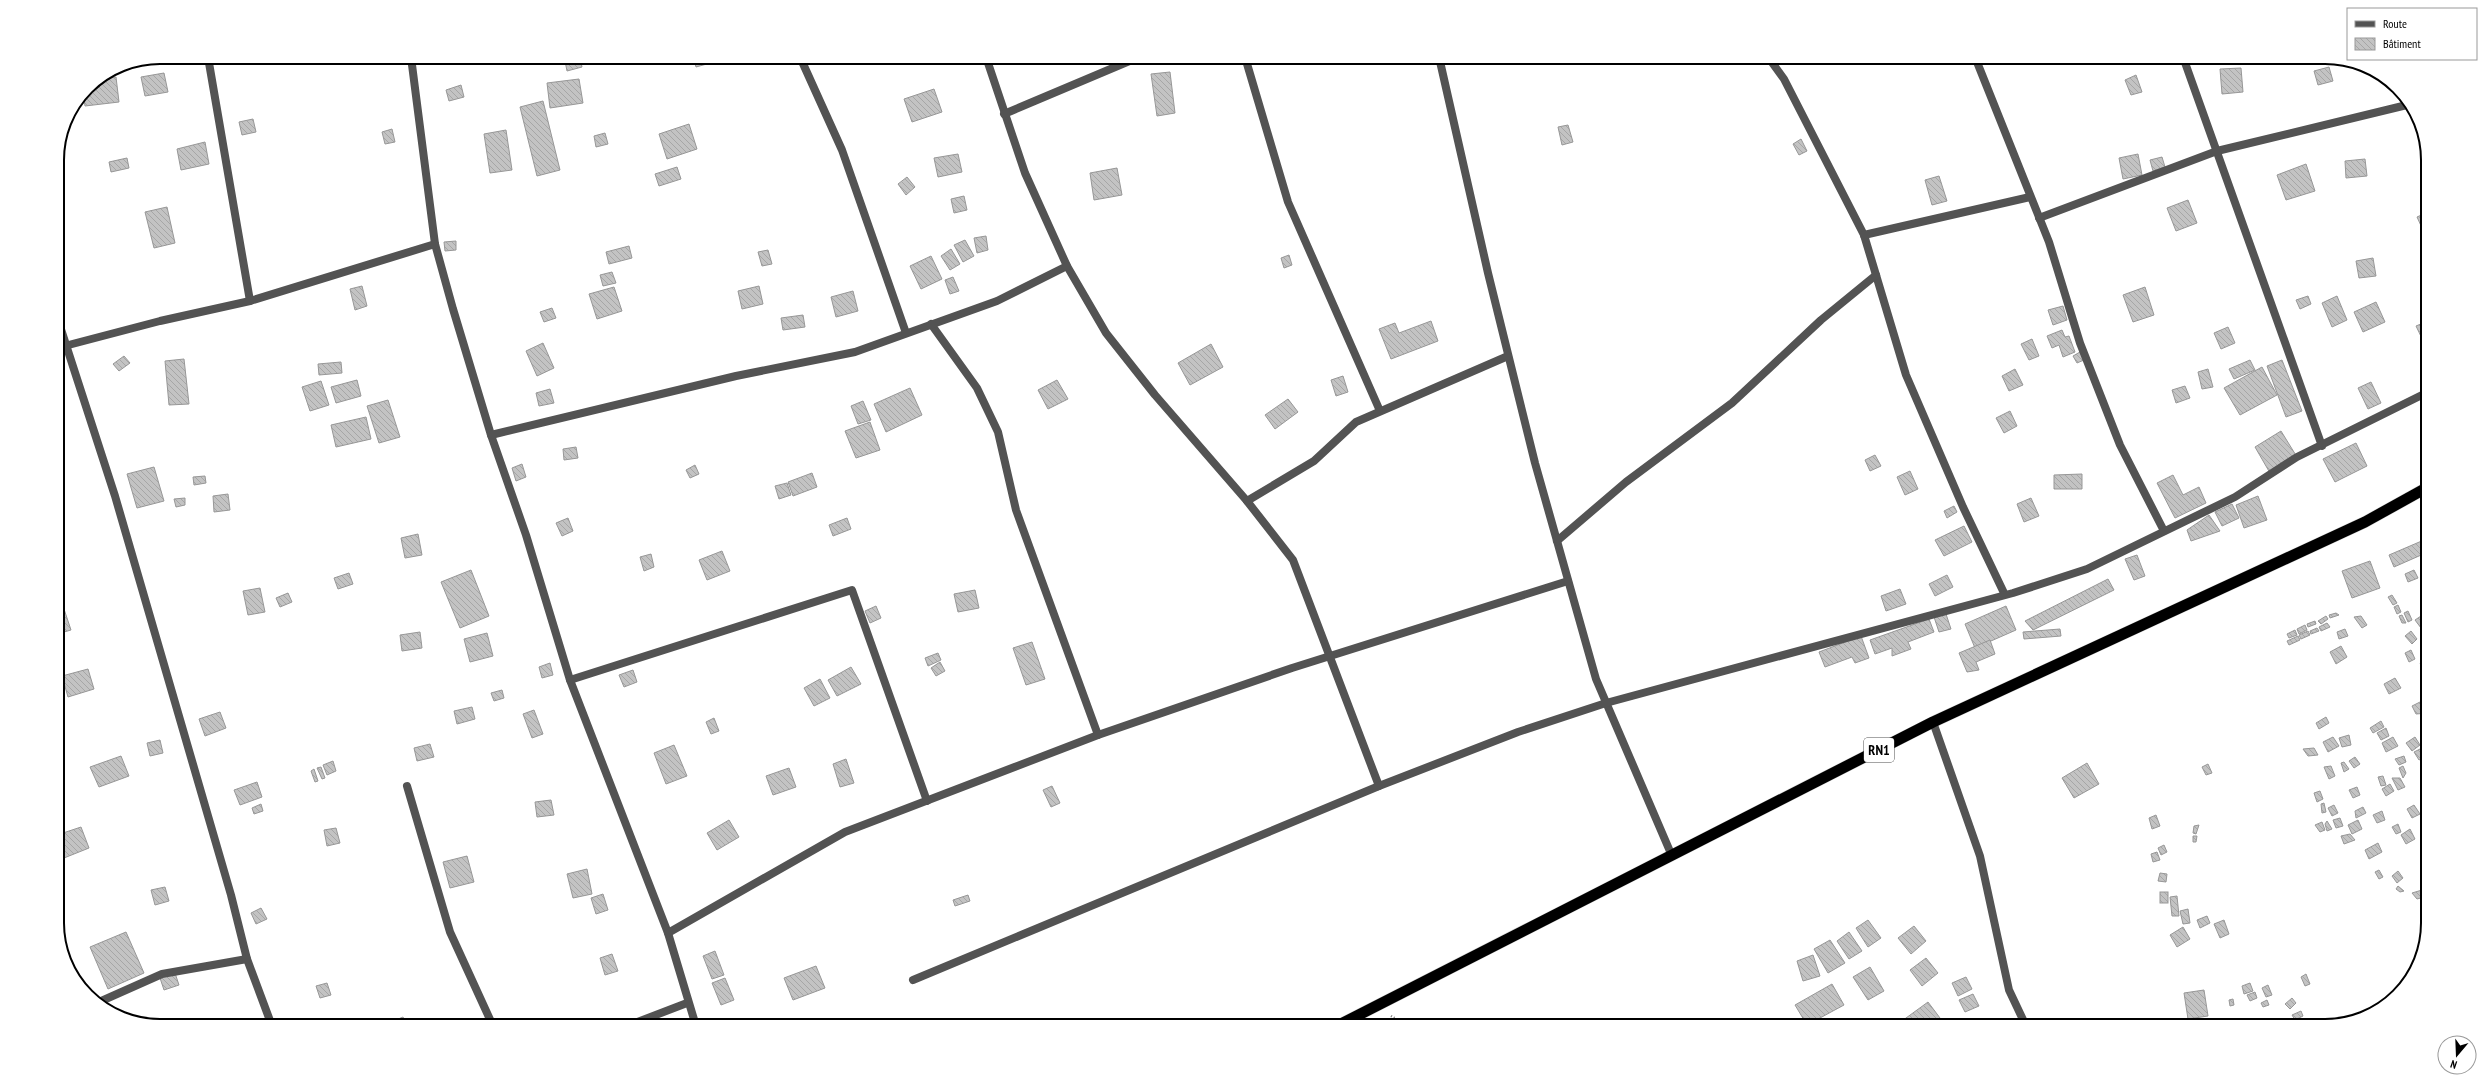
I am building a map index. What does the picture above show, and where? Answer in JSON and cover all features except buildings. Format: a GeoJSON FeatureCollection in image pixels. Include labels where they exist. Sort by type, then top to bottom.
{"type":"FeatureCollection","features":[{"type":"Feature","properties":{"kind":"highway","name":"RN1"},"geometry":{"type":"LineString","coordinates":[[1351,1019],[1933,722],[2365,522],[2421,491]]}},
{"type":"Feature","properties":{"kind":"street"},"geometry":{"type":"LineString","coordinates":[[209,64],[250,301]]}},
{"type":"Feature","properties":{"kind":"street"},"geometry":{"type":"LineString","coordinates":[[413,64],[435,244],[491,435],[526,535],[570,680],[668,933],[694,1019]]}},
{"type":"Feature","properties":{"kind":"street"},"geometry":{"type":"LineString","coordinates":[[803,64],[842,150],[906,333]]}},
{"type":"Feature","properties":{"kind":"street"},"geometry":{"type":"LineString","coordinates":[[988,64],[1025,173],[1067,266],[1106,333],[1155,395],[1247,501],[1293,560],[1331,656],[1378,786]]}},
{"type":"Feature","properties":{"kind":"street"},"geometry":{"type":"LineString","coordinates":[[1004,114],[1122,64]]}},
{"type":"Feature","properties":{"kind":"street"},"geometry":{"type":"LineString","coordinates":[[1247,64],[1288,202],[1380,411]]}},
{"type":"Feature","properties":{"kind":"street"},"geometry":{"type":"LineString","coordinates":[[1441,64],[1508,356],[1557,542],[1596,679],[1672,856]]}},
{"type":"Feature","properties":{"kind":"street"},"geometry":{"type":"LineString","coordinates":[[1773,64],[1784,79],[1864,235],[1906,375],[1963,507],[2004,593]]}},
{"type":"Feature","properties":{"kind":"street"},"geometry":{"type":"LineString","coordinates":[[1978,64],[2048,242],[2080,343],[2120,445],[2164,531]]}},
{"type":"Feature","properties":{"kind":"street"},"geometry":{"type":"LineString","coordinates":[[2186,64],[2322,446]]}},
{"type":"Feature","properties":{"kind":"street"},"geometry":{"type":"LineString","coordinates":[[2039,218],[2217,151],[2405,106]]}},
{"type":"Feature","properties":{"kind":"street"},"geometry":{"type":"LineString","coordinates":[[1864,235],[2030,197]]}},
{"type":"Feature","properties":{"kind":"street"},"geometry":{"type":"LineString","coordinates":[[64,346],[160,321],[250,301],[435,244]]}},
{"type":"Feature","properties":{"kind":"street"},"geometry":{"type":"LineString","coordinates":[[491,435],[736,376],[855,352],[997,301],[1067,266]]}},
{"type":"Feature","properties":{"kind":"street"},"geometry":{"type":"LineString","coordinates":[[1557,542],[1626,482],[1732,403],[1821,320],[1876,275]]}},
{"type":"Feature","properties":{"kind":"street"},"geometry":{"type":"LineString","coordinates":[[931,324],[977,388],[998,432],[1016,510],[1098,735]]}},
{"type":"Feature","properties":{"kind":"street"},"geometry":{"type":"LineString","coordinates":[[64,355],[117,504],[231,895],[247,958],[269,1019]]}},
{"type":"Feature","properties":{"kind":"street"},"geometry":{"type":"LineString","coordinates":[[1247,501],[1314,461],[1356,422],[1508,356]]}},
{"type":"Feature","properties":{"kind":"street"},"geometry":{"type":"LineString","coordinates":[[912,980],[1378,786],[1518,732],[1606,703],[2004,593],[2013,593],[2087,569],[2235,497],[2297,457],[2322,446],[2421,396]]}},
{"type":"Feature","properties":{"kind":"street"},"geometry":{"type":"LineString","coordinates":[[668,933],[845,832],[1098,735],[1331,656],[1568,581]]}},
{"type":"Feature","properties":{"kind":"street"},"geometry":{"type":"LineString","coordinates":[[570,680],[852,590],[927,801]]}},
{"type":"Feature","properties":{"kind":"street"},"geometry":{"type":"LineString","coordinates":[[1933,722],[1980,856],[2009,990],[2023,1019]]}},
{"type":"Feature","properties":{"kind":"street"},"geometry":{"type":"LineString","coordinates":[[407,786],[450,932],[490,1019]]}},
{"type":"Feature","properties":{"kind":"street"},"geometry":{"type":"LineString","coordinates":[[103,1000],[162,974],[247,958]]}},
{"type":"Feature","properties":{"kind":"street"},"geometry":{"type":"LineString","coordinates":[[646,1019],[688,1003]]}}]}
